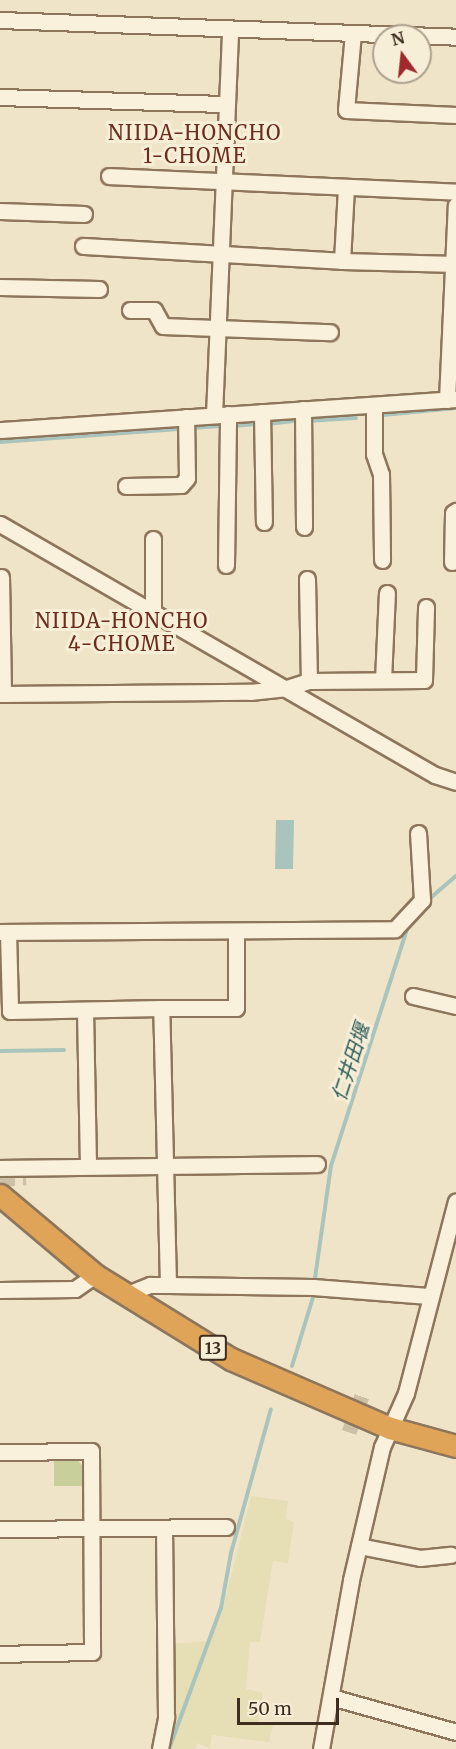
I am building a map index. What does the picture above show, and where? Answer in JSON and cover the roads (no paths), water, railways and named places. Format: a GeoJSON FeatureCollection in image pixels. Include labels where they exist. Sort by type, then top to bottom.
{"type":"FeatureCollection","features":[{"type":"Feature","properties":{"kind":"highway","name":"13"},"geometry":{"type":"LineString","coordinates":[[0,1196],[94,1275],[231,1359],[390,1428],[456,1446]]}},
{"type":"Feature","properties":{"kind":"street"},"geometry":{"type":"LineString","coordinates":[[0,20],[456,37]]}},
{"type":"Feature","properties":{"kind":"street"},"geometry":{"type":"LineString","coordinates":[[226,565],[218,328],[230,30]]}},
{"type":"Feature","properties":{"kind":"street"},"geometry":{"type":"LineString","coordinates":[[353,33],[346,110],[456,115]]}},
{"type":"Feature","properties":{"kind":"street"},"geometry":{"type":"LineString","coordinates":[[0,97],[227,104]]}},
{"type":"Feature","properties":{"kind":"street"},"geometry":{"type":"LineString","coordinates":[[109,176],[456,192]]}},
{"type":"Feature","properties":{"kind":"street"},"geometry":{"type":"LineString","coordinates":[[342,261],[346,188]]}},
{"type":"Feature","properties":{"kind":"street"},"geometry":{"type":"LineString","coordinates":[[0,430],[452,400],[456,205]]}},
{"type":"Feature","properties":{"kind":"street"},"geometry":{"type":"LineString","coordinates":[[0,212],[84,214]]}},
{"type":"Feature","properties":{"kind":"street"},"geometry":{"type":"LineString","coordinates":[[83,246],[221,256],[455,264]]}},
{"type":"Feature","properties":{"kind":"street"},"geometry":{"type":"LineString","coordinates":[[0,287],[99,289]]}},
{"type":"Feature","properties":{"kind":"street"},"geometry":{"type":"LineString","coordinates":[[130,310],[154,310],[163,326],[330,332]]}},
{"type":"Feature","properties":{"kind":"street"},"geometry":{"type":"LineString","coordinates":[[374,405],[374,454],[381,474],[382,560]]}},
{"type":"Feature","properties":{"kind":"street"},"geometry":{"type":"LineString","coordinates":[[303,409],[304,527]]}},
{"type":"Feature","properties":{"kind":"street"},"geometry":{"type":"LineString","coordinates":[[262,412],[264,522]]}},
{"type":"Feature","properties":{"kind":"street"},"geometry":{"type":"LineString","coordinates":[[126,486],[181,485],[187,478],[186,417]]}},
{"type":"Feature","properties":{"kind":"street"},"geometry":{"type":"LineString","coordinates":[[453,562],[453,513],[456,511]]}},
{"type":"Feature","properties":{"kind":"street"},"geometry":{"type":"LineString","coordinates":[[0,524],[435,775],[456,782]]}},
{"type":"Feature","properties":{"kind":"street"},"geometry":{"type":"LineString","coordinates":[[153,539],[153,612]]}},
{"type":"Feature","properties":{"kind":"street"},"geometry":{"type":"LineString","coordinates":[[1,577],[2,694],[287,688],[309,681],[424,680],[426,607]]}},
{"type":"Feature","properties":{"kind":"street"},"geometry":{"type":"LineString","coordinates":[[307,579],[309,681]]}},
{"type":"Feature","properties":{"kind":"street"},"geometry":{"type":"LineString","coordinates":[[383,680],[387,593]]}},
{"type":"Feature","properties":{"kind":"street"},"geometry":{"type":"LineString","coordinates":[[236,931],[236,1008],[10,1011],[4,932],[394,929],[422,900],[418,833]]}},
{"type":"Feature","properties":{"kind":"street"},"geometry":{"type":"LineString","coordinates":[[413,996],[456,1006]]}},
{"type":"Feature","properties":{"kind":"street"},"geometry":{"type":"LineString","coordinates":[[161,1008],[163,1165],[168,1285]]}},
{"type":"Feature","properties":{"kind":"street"},"geometry":{"type":"LineString","coordinates":[[85,1010],[88,1166]]}},
{"type":"Feature","properties":{"kind":"street"},"geometry":{"type":"LineString","coordinates":[[0,1168],[317,1164]]}},
{"type":"Feature","properties":{"kind":"street"},"geometry":{"type":"LineString","coordinates":[[321,1749],[359,1546],[382,1447],[406,1393],[429,1296],[456,1201]]}},
{"type":"Feature","properties":{"kind":"street"},"geometry":{"type":"LineString","coordinates":[[0,1290],[75,1289],[94,1275]]}},
{"type":"Feature","properties":{"kind":"street"},"geometry":{"type":"LineString","coordinates":[[125,1294],[150,1285],[168,1285],[313,1287],[429,1296]]}},
{"type":"Feature","properties":{"kind":"street"},"geometry":{"type":"LineString","coordinates":[[0,1452],[91,1451],[92,1652],[0,1654]]}},
{"type":"Feature","properties":{"kind":"street"},"geometry":{"type":"LineString","coordinates":[[0,1529],[226,1527]]}},
{"type":"Feature","properties":{"kind":"street"},"geometry":{"type":"LineString","coordinates":[[160,1749],[166,1718],[164,1528]]}},
{"type":"Feature","properties":{"kind":"street"},"geometry":{"type":"LineString","coordinates":[[359,1546],[420,1558],[451,1556]]}},
{"type":"Feature","properties":{"kind":"street"},"geometry":{"type":"LineString","coordinates":[[331,1697],[456,1732]]}},
{"type":"Feature","properties":{"kind":"water"},"geometry":{"type":"Polygon","coordinates":[[[276,820],[294,820],[293,869],[275,869],[276,820]]]}},
{"type":"Feature","properties":{"kind":"waterway"},"geometry":{"type":"LineString","coordinates":[[383,415],[456,408]]}},
{"type":"Feature","properties":{"kind":"waterway"},"geometry":{"type":"LineString","coordinates":[[307,421],[356,418]]}},
{"type":"Feature","properties":{"kind":"waterway"},"geometry":{"type":"LineString","coordinates":[[268,424],[293,421]]}},
{"type":"Feature","properties":{"kind":"waterway"},"geometry":{"type":"LineString","coordinates":[[234,426],[256,424]]}},
{"type":"Feature","properties":{"kind":"waterway"},"geometry":{"type":"LineString","coordinates":[[192,428],[223,426]]}},
{"type":"Feature","properties":{"kind":"waterway"},"geometry":{"type":"LineString","coordinates":[[0,442],[179,429]]}},
{"type":"Feature","properties":{"kind":"waterway","name":"仁井田堰"},"geometry":{"type":"LineString","coordinates":[[427,901],[456,876]]}},
{"type":"Feature","properties":{"kind":"waterway","name":"仁井田堰"},"geometry":{"type":"LineString","coordinates":[[315,1278],[331,1166],[409,923]]}},
{"type":"Feature","properties":{"kind":"waterway"},"geometry":{"type":"LineString","coordinates":[[0,1051],[64,1050]]}},
{"type":"Feature","properties":{"kind":"waterway"},"geometry":{"type":"LineString","coordinates":[[292,1366],[314,1294]]}},
{"type":"Feature","properties":{"kind":"waterway"},"geometry":{"type":"LineString","coordinates":[[169,1749],[221,1608],[231,1553],[271,1409]]}},
{"type":"Feature","properties":{"kind":"tunnel"},"geometry":{"type":"LineString","coordinates":[[0,1179],[26,1177]]}},
{"type":"Feature","properties":{"kind":"tunnel"},"geometry":{"type":"LineString","coordinates":[[349,1432],[363,1393]]}},
{"type":"Feature","properties":{"kind":"district","name":"NIIDA-HONCHO 1-CHOME"},"geometry":{"type":"Point","coordinates":[195,144]}},
{"type":"Feature","properties":{"kind":"district","name":"NIIDA-HONCHO 4-CHOME"},"geometry":{"type":"Point","coordinates":[122,632]}}]}
